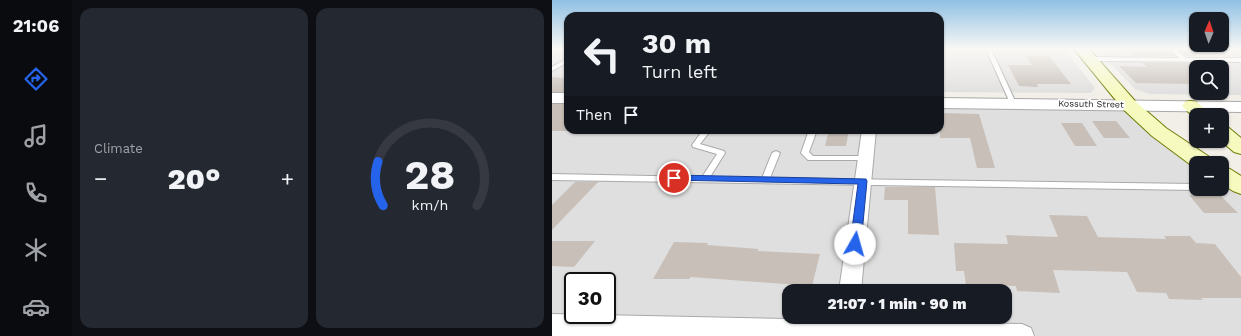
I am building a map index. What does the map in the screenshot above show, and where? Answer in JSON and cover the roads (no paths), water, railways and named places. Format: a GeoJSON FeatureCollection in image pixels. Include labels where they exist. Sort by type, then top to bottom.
{"type":"FeatureCollection","features":[{"type":"Feature","properties":{"kind":"main road"},"geometry":{"type":"LineString","coordinates":[[1094,65],[1129,105],[1159,132],[1194,156]]}},
{"type":"Feature","properties":{"kind":"main road"},"geometry":{"type":"LineString","coordinates":[[1229,138],[1240,147]]}},
{"type":"Feature","properties":{"kind":"street","name":"Kossuth Street"},"geometry":{"type":"LineString","coordinates":[[944,103],[1129,105],[1189,109]]}},
{"type":"Feature","properties":{"kind":"street","name":"Kossuth Street"},"geometry":{"type":"LineString","coordinates":[[1229,108],[1240,108]]}},
{"type":"Feature","properties":{"kind":"street"},"geometry":{"type":"LineString","coordinates":[[851,284],[869,134]]}},
{"type":"Feature","properties":{"kind":"street"},"geometry":{"type":"LineString","coordinates":[[552,325],[846,328],[1022,336]]}},
{"type":"Feature","properties":{"kind":"lane"},"geometry":{"type":"LineString","coordinates":[[995,65],[1013,104]]}},
{"type":"Feature","properties":{"kind":"lane"},"geometry":{"type":"LineString","coordinates":[[704,134],[696,145],[721,153],[705,179]]}},
{"type":"Feature","properties":{"kind":"lane"},"geometry":{"type":"LineString","coordinates":[[812,134],[805,153],[811,158],[866,158]]}},
{"type":"Feature","properties":{"kind":"lane"},"geometry":{"type":"LineString","coordinates":[[765,180],[776,153]]}},
{"type":"Feature","properties":{"kind":"lane"},"geometry":{"type":"LineString","coordinates":[[552,176],[1189,187]]}}]}
